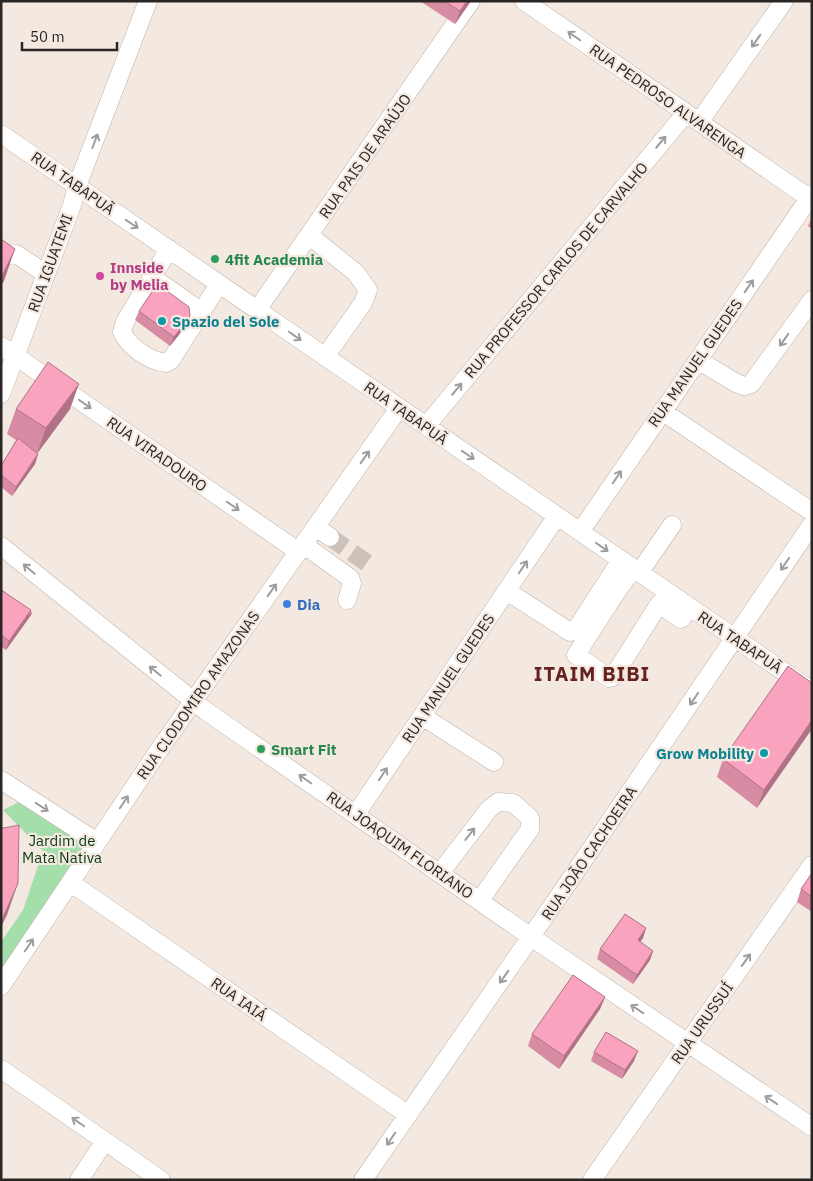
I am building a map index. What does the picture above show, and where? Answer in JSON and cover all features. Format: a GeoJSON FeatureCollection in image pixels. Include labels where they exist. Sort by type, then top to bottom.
{"type":"FeatureCollection","features":[{"type":"Feature","properties":{"kind":"street","name":"RUA IGUATEMI"},"geometry":{"type":"LineString","coordinates":[[1,394],[77,186],[148,1]]}},
{"type":"Feature","properties":{"kind":"street","name":"RUA PAIS DE ARAÚJO"},"geometry":{"type":"LineString","coordinates":[[257,310],[471,1]]}},
{"type":"Feature","properties":{"kind":"street","name":"RUA PROFESSOR CARLOS DE CARVALHO"},"geometry":{"type":"LineString","coordinates":[[426,426],[692,118],[784,1]]}},
{"type":"Feature","properties":{"kind":"street","name":"RUA PEDROSO ALVARENGA"},"geometry":{"type":"LineString","coordinates":[[532,3],[692,118],[811,197]]}},
{"type":"Feature","properties":{"kind":"street","name":"RUA TABAPUÃ"},"geometry":{"type":"LineString","coordinates":[[1,134],[812,692]]}},
{"type":"Feature","properties":{"kind":"street","name":"RUA MANUEL GUEDES"},"geometry":{"type":"LineString","coordinates":[[580,532],[811,197]]}},
{"type":"Feature","properties":{"kind":"street"},"geometry":{"type":"LineString","coordinates":[[310,236],[356,273],[368,290],[363,303],[325,357]]}},
{"type":"Feature","properties":{"kind":"street"},"geometry":{"type":"LineString","coordinates":[[169,249],[125,322],[122,332],[126,340],[138,351],[160,362],[166,363],[171,360],[219,284]]}},
{"type":"Feature","properties":{"kind":"street"},"geometry":{"type":"LineString","coordinates":[[1,251],[10,255],[16,254],[46,274]]}},
{"type":"Feature","properties":{"kind":"street"},"geometry":{"type":"LineString","coordinates":[[152,277],[202,312]]}},
{"type":"Feature","properties":{"kind":"street"},"geometry":{"type":"LineString","coordinates":[[698,360],[736,383],[744,386],[751,384],[812,300]]}},
{"type":"Feature","properties":{"kind":"street","name":"RUA VIRADOURO"},"geometry":{"type":"LineString","coordinates":[[1,346],[301,549],[350,578],[352,584],[347,600]]}},
{"type":"Feature","properties":{"kind":"street","name":"RUA CLODOMIRO AMAZONAS"},"geometry":{"type":"LineString","coordinates":[[1,986],[157,753],[301,549],[323,532],[399,408]]}},
{"type":"Feature","properties":{"kind":"street"},"geometry":{"type":"LineString","coordinates":[[662,411],[812,512]]}},
{"type":"Feature","properties":{"kind":"street","name":"RUA MANUEL GUEDES"},"geometry":{"type":"LineString","coordinates":[[356,814],[557,516]]}},
{"type":"Feature","properties":{"kind":"street","name":"RUA JOÃO CACHOEIRA"},"geometry":{"type":"LineString","coordinates":[[363,1180],[812,524]]}},
{"type":"Feature","properties":{"kind":"street"},"geometry":{"type":"LineString","coordinates":[[507,591],[570,632],[575,630],[631,567],[672,525]]}},
{"type":"Feature","properties":{"kind":"street","name":"RUA JOAQUIM FLORIANO"},"geometry":{"type":"LineString","coordinates":[[1,546],[194,702],[688,1044],[812,1127]]}},
{"type":"Feature","properties":{"kind":"street"},"geometry":{"type":"LineString","coordinates":[[631,567],[576,656],[580,660],[610,678],[613,677],[660,604],[681,619],[689,607]]}},
{"type":"Feature","properties":{"kind":"street"},"geometry":{"type":"LineString","coordinates":[[422,716],[494,762]]}},
{"type":"Feature","properties":{"kind":"street"},"geometry":{"type":"LineString","coordinates":[[1,780],[97,842]]}},
{"type":"Feature","properties":{"kind":"street"},"geometry":{"type":"LineString","coordinates":[[440,873],[489,809],[498,802],[513,803],[530,818],[530,829],[480,900]]}},
{"type":"Feature","properties":{"kind":"street","name":"RUA URUSSUÍ"},"geometry":{"type":"LineString","coordinates":[[592,1180],[812,865]]}},
{"type":"Feature","properties":{"kind":"street","name":"RUA IAIÁ"},"geometry":{"type":"LineString","coordinates":[[71,883],[407,1114]]}},
{"type":"Feature","properties":{"kind":"street"},"geometry":{"type":"LineString","coordinates":[[1,1069],[161,1180]]}},
{"type":"Feature","properties":{"kind":"street"},"geometry":{"type":"LineString","coordinates":[[79,1180],[106,1141]]}},
{"type":"Feature","properties":{"kind":"green space","name":"Jardim de Mata Nativa"},"geometry":{"type":"Polygon","coordinates":[[[25,799],[88,844],[1,974],[1,942],[23,910],[43,851],[3,810],[25,799]]]}},
{"type":"Feature","properties":{"kind":"building"},"geometry":{"type":"Polygon","coordinates":[[[444,1],[467,1],[460,11],[444,1]]]}},
{"type":"Feature","properties":{"kind":"building"},"geometry":{"type":"Polygon","coordinates":[[[1,239],[15,249],[2,276],[1,275],[1,239]]]}},
{"type":"Feature","properties":{"kind":"building","name":"Spazio del Sole"},"geometry":{"type":"Polygon","coordinates":[[[163,288],[189,307],[190,316],[174,337],[139,311],[154,289],[163,288]]]}},
{"type":"Feature","properties":{"kind":"building"},"geometry":{"type":"Polygon","coordinates":[[[48,362],[79,384],[46,428],[16,409],[48,362]]]}},
{"type":"Feature","properties":{"kind":"building"},"geometry":{"type":"Polygon","coordinates":[[[18,438],[38,454],[16,487],[1,475],[1,466],[18,438]]]}},
{"type":"Feature","properties":{"kind":"building"},"geometry":{"type":"Polygon","coordinates":[[[1,590],[31,610],[9,641],[1,635],[1,590]]]}},
{"type":"Feature","properties":{"kind":"building","name":"Grow Mobility"},"geometry":{"type":"Polygon","coordinates":[[[788,666],[812,683],[812,720],[764,790],[723,759],[788,666]]]}},
{"type":"Feature","properties":{"kind":"building"},"geometry":{"type":"Polygon","coordinates":[[[19,825],[18,883],[1,922],[1,827],[19,825]]]}},
{"type":"Feature","properties":{"kind":"building"},"geometry":{"type":"Polygon","coordinates":[[[812,873],[812,897],[801,889],[812,873]]]}},
{"type":"Feature","properties":{"kind":"building"},"geometry":{"type":"Polygon","coordinates":[[[625,914],[646,928],[638,940],[653,951],[637,975],[600,949],[625,914]]]}},
{"type":"Feature","properties":{"kind":"building"},"geometry":{"type":"Polygon","coordinates":[[[573,975],[605,997],[564,1056],[532,1034],[573,975]]]}},
{"type":"Feature","properties":{"kind":"building"},"geometry":{"type":"Polygon","coordinates":[[[606,1032],[638,1051],[625,1070],[594,1052],[606,1032]]]}},
{"type":"Feature","properties":{"kind":"tunnel"},"geometry":{"type":"LineString","coordinates":[[330,537],[367,563]]}},
{"type":"Feature","properties":{"kind":"place","name":"4fit Academia"},"geometry":{"type":"Point","coordinates":[215,259]}},
{"type":"Feature","properties":{"kind":"place","name":"Innside by Melia"},"geometry":{"type":"Point","coordinates":[100,276]}},
{"type":"Feature","properties":{"kind":"place","name":"Spazio del Sole"},"geometry":{"type":"Point","coordinates":[162,321]}},
{"type":"Feature","properties":{"kind":"place","name":"Dia"},"geometry":{"type":"Point","coordinates":[287,604]}},
{"type":"Feature","properties":{"kind":"place","name":"Smart Fit"},"geometry":{"type":"Point","coordinates":[261,749]}},
{"type":"Feature","properties":{"kind":"place","name":"Grow Mobility"},"geometry":{"type":"Point","coordinates":[764,753]}},
{"type":"Feature","properties":{"kind":"district","name":"ITAIM BIBI"},"geometry":{"type":"Point","coordinates":[592,673]}}]}
